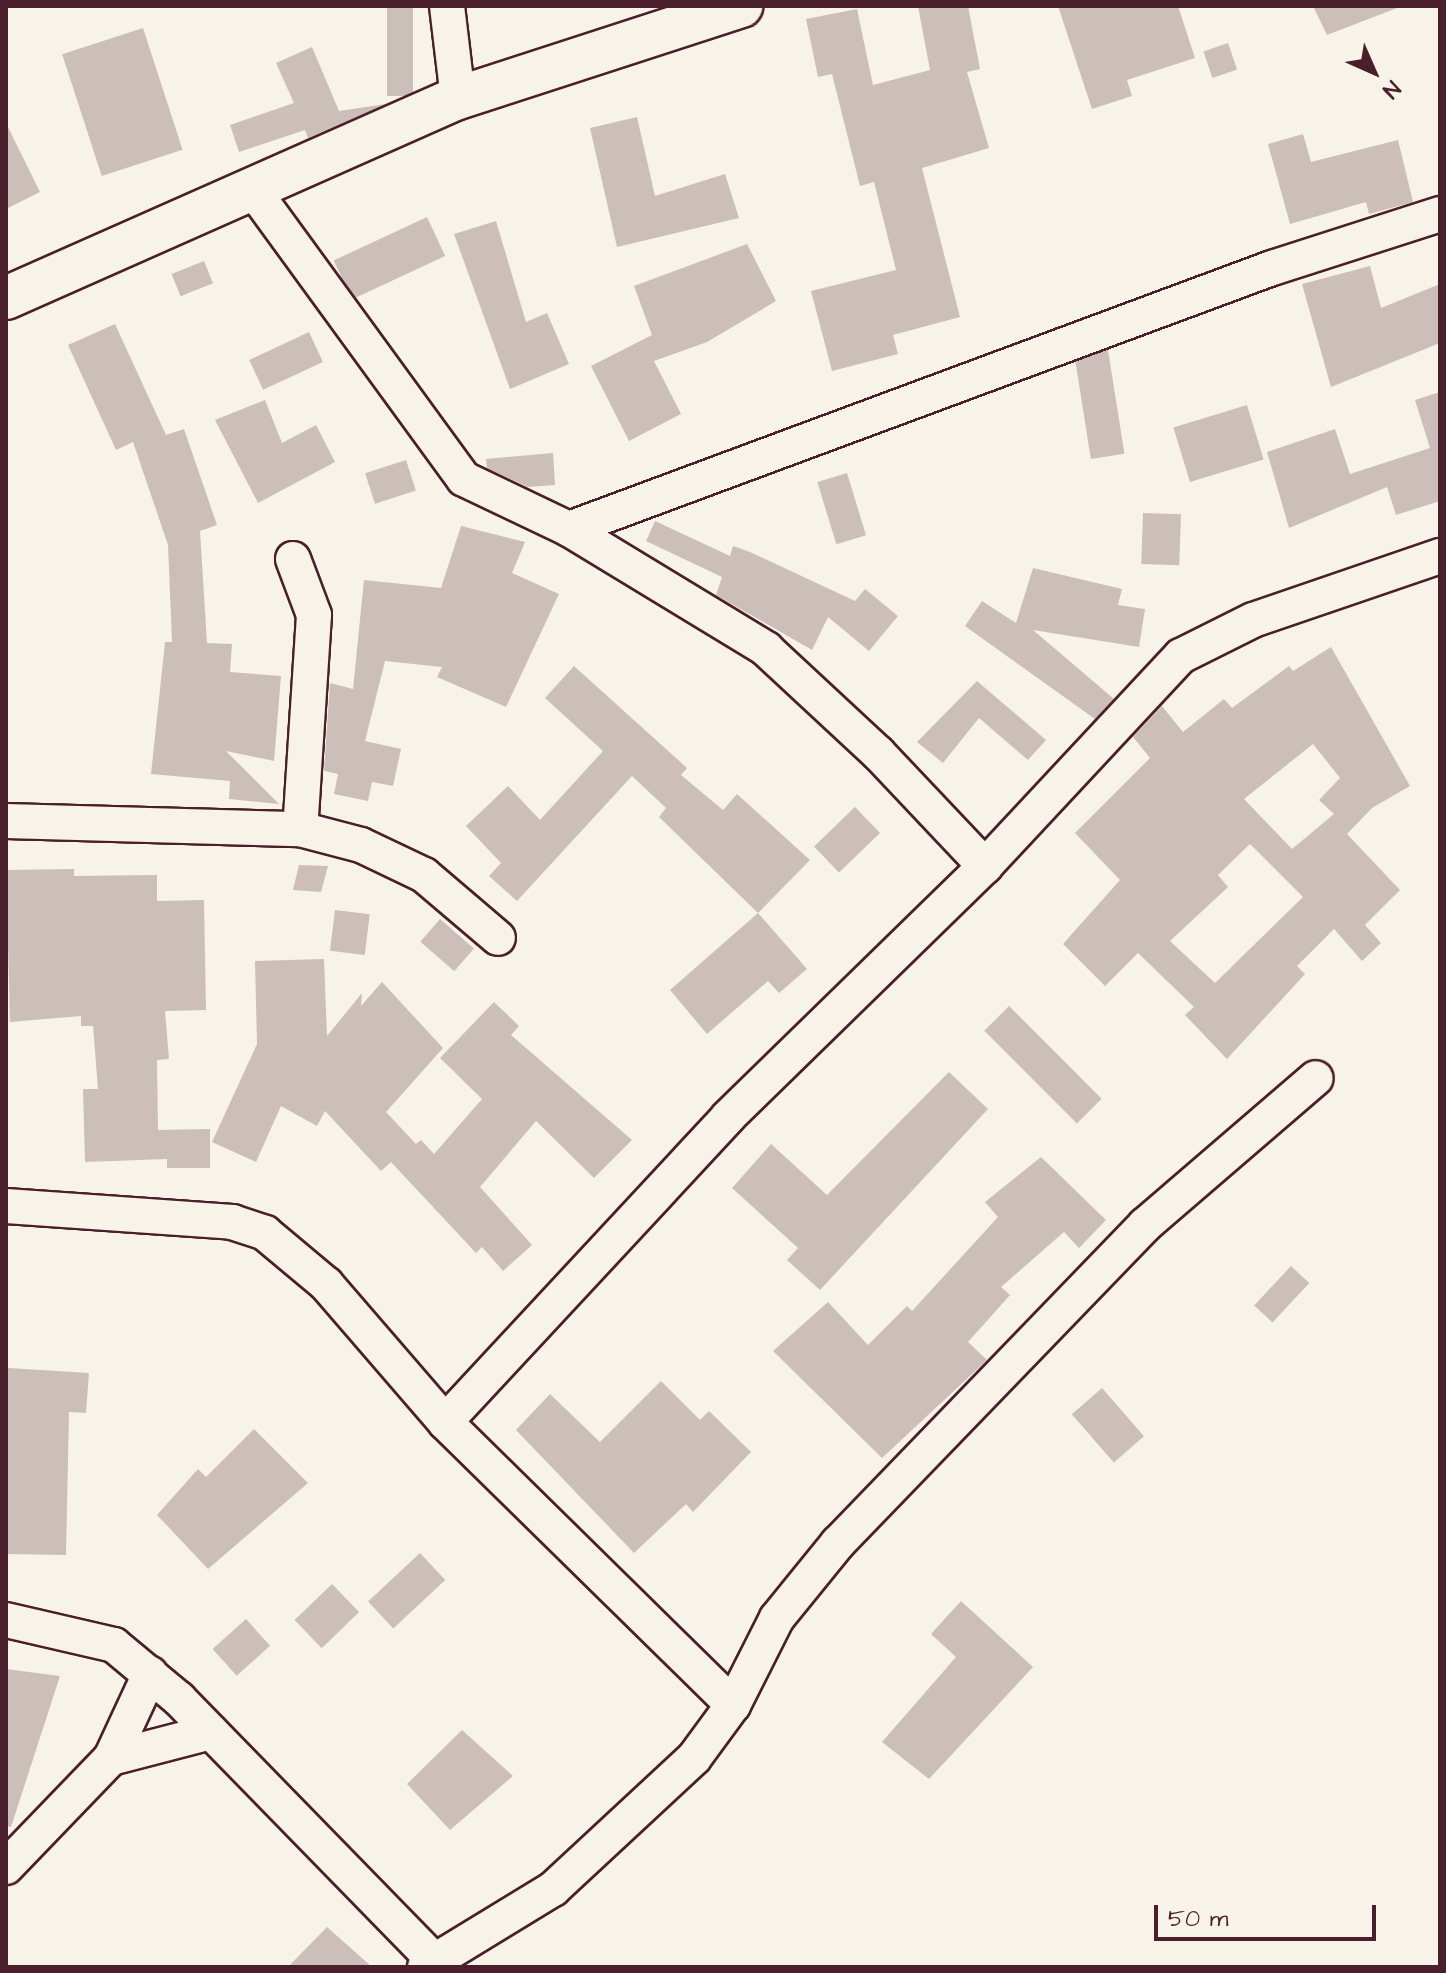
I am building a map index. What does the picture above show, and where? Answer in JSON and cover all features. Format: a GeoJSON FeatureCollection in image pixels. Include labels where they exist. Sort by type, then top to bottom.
{"type":"FeatureCollection","features":[{"type":"Feature","properties":{"kind":"street"},"geometry":{"type":"LineString","coordinates":[[447,6],[458,98]]}},
{"type":"Feature","properties":{"kind":"street"},"geometry":{"type":"LineString","coordinates":[[6,298],[458,98],[741,6]]}},
{"type":"Feature","properties":{"kind":"street"},"geometry":{"type":"LineString","coordinates":[[251,187],[464,479],[569,529],[766,649],[985,866]]}},
{"type":"Feature","properties":{"kind":"street"},"geometry":{"type":"LineString","coordinates":[[569,529],[1272,268],[1440,214]]}},
{"type":"Feature","properties":{"kind":"street"},"geometry":{"type":"LineString","coordinates":[[445,1422],[728,1117],[985,866],[1181,656],[1253,620],[1440,556]]}},
{"type":"Feature","properties":{"kind":"street"},"geometry":{"type":"LineString","coordinates":[[293,559],[314,615],[300,829]]}},
{"type":"Feature","properties":{"kind":"street"},"geometry":{"type":"LineString","coordinates":[[6,821],[300,829],[361,845],[424,875],[498,938]]}},
{"type":"Feature","properties":{"kind":"street"},"geometry":{"type":"LineString","coordinates":[[6,1620],[114,1645],[150,1674],[211,1732],[428,1962],[488,1932],[553,1889],[694,1758],[733,1705],[777,1618],[838,1543],[1145,1225],[1316,1078]]}},
{"type":"Feature","properties":{"kind":"street"},"geometry":{"type":"LineString","coordinates":[[6,1206],[232,1222],[265,1233],[326,1284],[445,1422],[733,1705]]}},
{"type":"Feature","properties":{"kind":"street"},"geometry":{"type":"LineString","coordinates":[[6,1867],[111,1758],[150,1674]]}},
{"type":"Feature","properties":{"kind":"street"},"geometry":{"type":"LineString","coordinates":[[111,1758],[211,1732]]}},
{"type":"Feature","properties":{"kind":"building"},"geometry":{"type":"Polygon","coordinates":[[[387,6],[413,6],[413,96],[387,96],[387,6]]]}},
{"type":"Feature","properties":{"kind":"building"},"geometry":{"type":"Polygon","coordinates":[[[918,6],[968,6],[980,69],[967,72],[989,148],[922,168],[960,317],[893,335],[898,354],[832,371],[811,291],[896,270],[874,182],[860,186],[832,74],[818,77],[806,19],[857,9],[873,85],[930,70],[918,6]]]}},
{"type":"Feature","properties":{"kind":"building"},"geometry":{"type":"Polygon","coordinates":[[[1058,6],[1178,6],[1195,58],[1127,80],[1132,96],[1092,109],[1058,6]]]}},
{"type":"Feature","properties":{"kind":"building"},"geometry":{"type":"Polygon","coordinates":[[[1313,6],[1397,6],[1397,8],[1327,35],[1313,6]]]}},
{"type":"Feature","properties":{"kind":"building"},"geometry":{"type":"Polygon","coordinates":[[[143,28],[183,150],[102,176],[62,54],[143,28]]]}},
{"type":"Feature","properties":{"kind":"building"},"geometry":{"type":"Polygon","coordinates":[[[1228,43],[1237,69],[1213,78],[1203,51],[1228,43]]]}},
{"type":"Feature","properties":{"kind":"building"},"geometry":{"type":"Polygon","coordinates":[[[312,47],[339,111],[386,104],[308,138],[305,130],[239,152],[230,125],[294,103],[276,63],[312,47]]]}},
{"type":"Feature","properties":{"kind":"building"},"geometry":{"type":"Polygon","coordinates":[[[637,117],[655,196],[725,174],[739,218],[617,247],[590,128],[637,117]]]}},
{"type":"Feature","properties":{"kind":"building"},"geometry":{"type":"Polygon","coordinates":[[[6,123],[40,192],[6,209],[6,123]]]}},
{"type":"Feature","properties":{"kind":"building"},"geometry":{"type":"Polygon","coordinates":[[[1303,134],[1311,162],[1398,140],[1413,202],[1369,214],[1366,202],[1290,224],[1268,144],[1303,134]]]}},
{"type":"Feature","properties":{"kind":"building"},"geometry":{"type":"Polygon","coordinates":[[[427,217],[445,256],[352,300],[334,261],[427,217]]]}},
{"type":"Feature","properties":{"kind":"building"},"geometry":{"type":"Polygon","coordinates":[[[496,221],[526,322],[547,313],[569,364],[510,389],[454,234],[496,221]]]}},
{"type":"Feature","properties":{"kind":"building"},"geometry":{"type":"Polygon","coordinates":[[[747,244],[776,301],[707,342],[654,361],[681,414],[629,441],[591,366],[652,335],[634,286],[747,244]]]}},
{"type":"Feature","properties":{"kind":"building"},"geometry":{"type":"Polygon","coordinates":[[[204,261],[213,283],[181,296],[172,274],[204,261]]]}},
{"type":"Feature","properties":{"kind":"building"},"geometry":{"type":"Polygon","coordinates":[[[1370,266],[1381,308],[1440,284],[1440,343],[1331,387],[1302,284],[1370,266]]]}},
{"type":"Feature","properties":{"kind":"building"},"geometry":{"type":"Polygon","coordinates":[[[115,324],[166,435],[184,429],[217,525],[200,531],[207,643],[232,644],[230,672],[281,676],[274,761],[226,751],[279,804],[229,799],[230,781],[151,774],[165,642],[172,642],[168,545],[133,442],[116,450],[68,345],[115,324]]]}},
{"type":"Feature","properties":{"kind":"building"},"geometry":{"type":"Polygon","coordinates":[[[309,332],[323,362],[263,390],[249,360],[309,332]]]}},
{"type":"Feature","properties":{"kind":"building"},"geometry":{"type":"Polygon","coordinates":[[[1108,350],[1124,454],[1091,459],[1074,355],[1108,350]]]}},
{"type":"Feature","properties":{"kind":"building"},"geometry":{"type":"Polygon","coordinates":[[[1440,392],[1440,501],[1396,515],[1387,487],[1289,528],[1267,452],[1335,429],[1350,474],[1430,448],[1415,400],[1440,392]]]}},
{"type":"Feature","properties":{"kind":"building"},"geometry":{"type":"Polygon","coordinates":[[[265,400],[282,443],[316,425],[335,462],[258,503],[215,420],[265,400]]]}},
{"type":"Feature","properties":{"kind":"building"},"geometry":{"type":"Polygon","coordinates":[[[1247,405],[1264,460],[1190,482],[1173,428],[1247,405]]]}},
{"type":"Feature","properties":{"kind":"building"},"geometry":{"type":"Polygon","coordinates":[[[553,453],[555,485],[528,487],[487,468],[486,459],[553,453]]]}},
{"type":"Feature","properties":{"kind":"building"},"geometry":{"type":"Polygon","coordinates":[[[406,460],[416,490],[375,504],[365,473],[406,460]]]}},
{"type":"Feature","properties":{"kind":"building"},"geometry":{"type":"Polygon","coordinates":[[[847,473],[866,535],[836,544],[817,482],[847,473]]]}},
{"type":"Feature","properties":{"kind":"building"},"geometry":{"type":"Polygon","coordinates":[[[1143,513],[1181,514],[1179,565],[1141,564],[1143,513]]]}},
{"type":"Feature","properties":{"kind":"building"},"geometry":{"type":"Polygon","coordinates":[[[655,521],[730,556],[733,546],[750,552],[855,601],[865,589],[898,616],[869,651],[828,617],[812,650],[716,595],[722,577],[646,541],[655,521]]]}},
{"type":"Feature","properties":{"kind":"building"},"geometry":{"type":"Polygon","coordinates":[[[461,526],[525,542],[512,573],[559,594],[506,707],[437,677],[442,667],[385,661],[365,741],[401,749],[393,786],[372,782],[368,801],[334,794],[338,774],[324,771],[330,683],[353,689],[364,580],[441,588],[461,526]]]}},
{"type":"Feature","properties":{"kind":"building"},"geometry":{"type":"Polygon","coordinates":[[[1033,568],[1122,589],[1118,605],[1145,609],[1139,647],[1033,630],[1114,699],[1095,719],[965,626],[982,601],[1016,623],[1033,568]]]}},
{"type":"Feature","properties":{"kind":"building"},"geometry":{"type":"Polygon","coordinates":[[[1331,647],[1410,786],[1372,808],[1347,834],[1400,890],[1365,925],[1381,943],[1362,961],[1334,929],[1297,966],[1305,974],[1227,1059],[1185,1015],[1194,1007],[1138,953],[1105,986],[1063,944],[1120,880],[1075,833],[1150,758],[1133,737],[1162,706],[1183,732],[1224,699],[1232,708],[1289,666],[1293,671],[1331,647]],[[1313,744],[1244,799],[1292,849],[1334,814],[1319,800],[1340,778],[1313,744]],[[1250,844],[1218,875],[1228,887],[1170,941],[1215,983],[1303,897],[1250,844]]]}},
{"type":"Feature","properties":{"kind":"building"},"geometry":{"type":"Polygon","coordinates":[[[574,666],[687,768],[681,775],[723,810],[737,794],[810,860],[758,913],[659,817],[666,808],[632,776],[517,901],[489,876],[501,863],[466,826],[508,786],[540,820],[603,751],[545,698],[574,666]]]}},
{"type":"Feature","properties":{"kind":"building"},"geometry":{"type":"Polygon","coordinates":[[[977,681],[1046,740],[1028,760],[979,718],[943,763],[917,742],[977,681]]]}},
{"type":"Feature","properties":{"kind":"building"},"geometry":{"type":"Polygon","coordinates":[[[855,807],[880,833],[839,872],[814,847],[855,807]]]}},
{"type":"Feature","properties":{"kind":"building"},"geometry":{"type":"Polygon","coordinates":[[[299,865],[328,866],[321,892],[293,890],[299,865]]]}},
{"type":"Feature","properties":{"kind":"building"},"geometry":{"type":"Polygon","coordinates":[[[74,869],[74,876],[157,875],[157,901],[204,900],[206,1010],[165,1011],[169,1059],[157,1060],[158,1130],[210,1129],[210,1168],[167,1168],[167,1159],[85,1162],[83,1089],[98,1089],[93,1026],[81,1026],[81,1016],[10,1022],[6,870],[74,869]]]}},
{"type":"Feature","properties":{"kind":"building"},"geometry":{"type":"Polygon","coordinates":[[[335,910],[370,914],[365,955],[330,951],[335,910]]]}},
{"type":"Feature","properties":{"kind":"building"},"geometry":{"type":"Polygon","coordinates":[[[758,913],[807,969],[779,993],[768,981],[707,1034],[670,990],[758,913]]]}},
{"type":"Feature","properties":{"kind":"building"},"geometry":{"type":"Polygon","coordinates":[[[440,919],[474,949],[454,971],[420,942],[440,919]]]}},
{"type":"Feature","properties":{"kind":"building"},"geometry":{"type":"Polygon","coordinates":[[[324,959],[327,1036],[362,993],[361,1006],[382,982],[443,1048],[386,1112],[416,1144],[421,1140],[434,1154],[482,1099],[440,1058],[494,1002],[519,1026],[511,1035],[632,1140],[594,1178],[536,1121],[480,1187],[532,1245],[503,1271],[482,1247],[476,1253],[391,1162],[381,1171],[325,1111],[317,1126],[281,1106],[256,1162],[212,1142],[257,1044],[255,961],[324,959]]]}},
{"type":"Feature","properties":{"kind":"building"},"geometry":{"type":"Polygon","coordinates":[[[1009,1006],[1102,1099],[1077,1123],[984,1031],[1009,1006]]]}},
{"type":"Feature","properties":{"kind":"building"},"geometry":{"type":"Polygon","coordinates":[[[949,1072],[988,1109],[820,1290],[787,1260],[798,1248],[732,1188],[771,1144],[827,1195],[949,1072]]]}},
{"type":"Feature","properties":{"kind":"building"},"geometry":{"type":"Polygon","coordinates":[[[1041,1157],[1106,1220],[1079,1248],[1064,1232],[1001,1287],[1010,1295],[968,1342],[987,1360],[882,1458],[773,1351],[828,1302],[868,1345],[907,1306],[912,1311],[998,1217],[985,1202],[1041,1157]]]}},
{"type":"Feature","properties":{"kind":"building"},"geometry":{"type":"Polygon","coordinates":[[[1291,1266],[1309,1283],[1272,1323],[1254,1305],[1291,1266]]]}},
{"type":"Feature","properties":{"kind":"building"},"geometry":{"type":"Polygon","coordinates":[[[8,1368],[89,1373],[86,1413],[69,1412],[66,1555],[6,1554],[8,1368]]]}},
{"type":"Feature","properties":{"kind":"building"},"geometry":{"type":"Polygon","coordinates":[[[661,1381],[700,1420],[709,1411],[751,1452],[693,1512],[686,1504],[634,1553],[516,1430],[550,1394],[600,1442],[661,1381]]]}},
{"type":"Feature","properties":{"kind":"building"},"geometry":{"type":"Polygon","coordinates":[[[1102,1388],[1144,1436],[1114,1463],[1072,1414],[1102,1388]]]}},
{"type":"Feature","properties":{"kind":"building"},"geometry":{"type":"Polygon","coordinates":[[[254,1429],[308,1483],[208,1569],[157,1515],[198,1469],[206,1477],[254,1429]]]}},
{"type":"Feature","properties":{"kind":"building"},"geometry":{"type":"Polygon","coordinates":[[[420,1553],[445,1580],[393,1628],[368,1601],[420,1553]]]}},
{"type":"Feature","properties":{"kind":"building"},"geometry":{"type":"Polygon","coordinates":[[[332,1584],[359,1612],[322,1648],[295,1620],[332,1584]]]}},
{"type":"Feature","properties":{"kind":"building"},"geometry":{"type":"Polygon","coordinates":[[[961,1601],[1033,1667],[929,1779],[882,1742],[956,1657],[931,1634],[961,1601]]]}},
{"type":"Feature","properties":{"kind":"building"},"geometry":{"type":"Polygon","coordinates":[[[246,1619],[270,1646],[237,1676],[213,1649],[246,1619]]]}},
{"type":"Feature","properties":{"kind":"building"},"geometry":{"type":"Polygon","coordinates":[[[6,1669],[60,1676],[11,1827],[6,1826],[6,1669]]]}},
{"type":"Feature","properties":{"kind":"building"},"geometry":{"type":"Polygon","coordinates":[[[462,1730],[513,1776],[450,1830],[407,1784],[462,1730]]]}},
{"type":"Feature","properties":{"kind":"building"},"geometry":{"type":"Polygon","coordinates":[[[327,1927],[372,1967],[288,1967],[327,1927]]]}}]}
